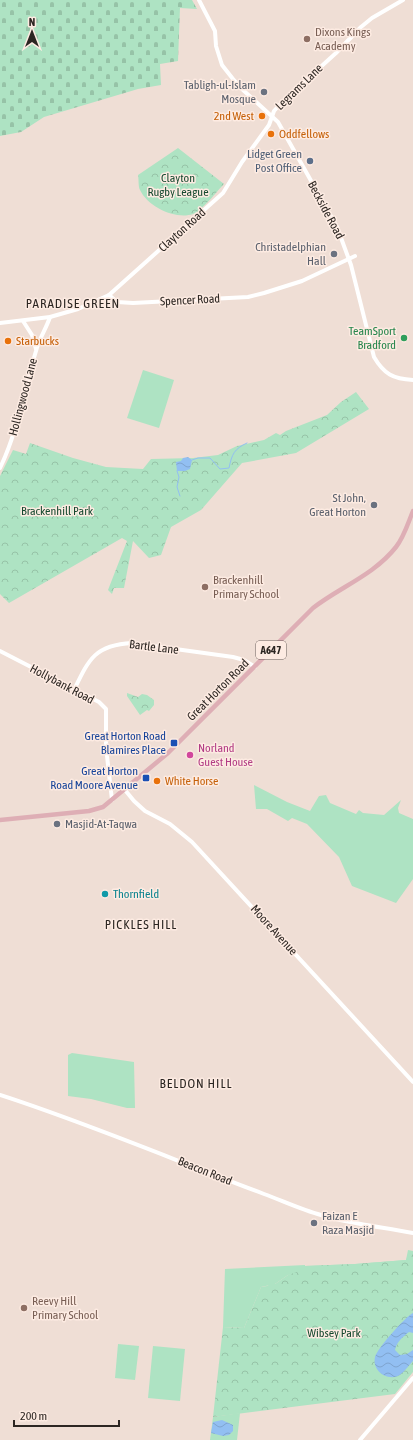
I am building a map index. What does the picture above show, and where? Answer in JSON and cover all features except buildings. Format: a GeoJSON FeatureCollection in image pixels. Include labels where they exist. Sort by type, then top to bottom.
{"type":"FeatureCollection","features":[{"type":"Feature","properties":{"kind":"main road","name":"Great Horton Road"},"geometry":{"type":"LineString","coordinates":[[0,820],[89,811],[103,807],[168,753],[302,619],[324,599],[382,563],[397,546],[413,511]]}},
{"type":"Feature","properties":{"kind":"street","name":"Beckside Road"},"geometry":{"type":"LineString","coordinates":[[198,0],[215,31],[216,46],[222,65],[243,90],[278,122],[331,214],[349,259],[374,357],[381,368],[388,374],[395,378],[413,380]]}},
{"type":"Feature","properties":{"kind":"street","name":"Legrams Lane"},"geometry":{"type":"LineString","coordinates":[[272,116],[274,111],[282,102],[336,53],[361,27],[372,18],[403,0]]}},
{"type":"Feature","properties":{"kind":"street","name":"Clayton Road"},"geometry":{"type":"LineString","coordinates":[[109,295],[223,192],[242,162],[269,125],[272,116]]}},
{"type":"Feature","properties":{"kind":"street","name":"Spencer Road"},"geometry":{"type":"LineString","coordinates":[[109,295],[117,302],[133,303],[248,297],[276,291],[302,281],[355,256]]}},
{"type":"Feature","properties":{"kind":"street"},"geometry":{"type":"LineString","coordinates":[[0,323],[50,317],[78,309],[109,295]]}},
{"type":"Feature","properties":{"kind":"street","name":"Hollingwood Lane"},"geometry":{"type":"LineString","coordinates":[[0,468],[19,416],[36,349],[50,317]]}},
{"type":"Feature","properties":{"kind":"street","name":"Hollingwood Lane"},"geometry":{"type":"LineString","coordinates":[[23,321],[32,335],[36,349]]}},
{"type":"Feature","properties":{"kind":"street","name":"Bartle Lane"},"geometry":{"type":"LineString","coordinates":[[74,690],[85,667],[98,652],[107,647],[119,644],[132,643],[233,657],[244,660],[255,667]]}},
{"type":"Feature","properties":{"kind":"street","name":"Hollybank Road"},"geometry":{"type":"LineString","coordinates":[[0,651],[99,702],[106,709],[106,747],[112,800]]}},
{"type":"Feature","properties":{"kind":"street","name":"Moore Avenue"},"geometry":{"type":"LineString","coordinates":[[125,790],[145,811],[170,824],[192,842],[413,1082]]}},
{"type":"Feature","properties":{"kind":"street","name":"Beacon Road"},"geometry":{"type":"LineString","coordinates":[[0,1095],[139,1144],[226,1180],[320,1215],[413,1233]]}},
{"type":"Feature","properties":{"kind":"street"},"geometry":{"type":"LineString","coordinates":[[360,1440],[413,1378]]}},
{"type":"Feature","properties":{"kind":"green space"},"geometry":{"type":"Polygon","coordinates":[[[0,0],[192,0],[197,9],[180,8],[178,61],[160,64],[161,85],[138,89],[44,117],[21,132],[0,136],[0,0]]]}},
{"type":"Feature","properties":{"kind":"green space","name":"Clayton Rugby League"},"geometry":{"type":"Polygon","coordinates":[[[178,148],[224,184],[201,209],[193,214],[179,215],[163,211],[149,202],[140,190],[138,175],[178,148]]]}},
{"type":"Feature","properties":{"kind":"green space"},"geometry":{"type":"Polygon","coordinates":[[[143,370],[174,380],[159,428],[127,418],[143,370]]]}},
{"type":"Feature","properties":{"kind":"green space","name":"Brackenhill Park"},"geometry":{"type":"Polygon","coordinates":[[[356,392],[369,409],[296,453],[242,463],[201,510],[171,527],[161,555],[149,558],[133,541],[124,588],[114,588],[112,594],[108,590],[127,541],[122,538],[9,603],[0,594],[0,476],[13,450],[26,454],[30,443],[73,458],[106,467],[143,469],[151,459],[193,458],[218,455],[237,446],[264,440],[276,433],[280,435],[286,431],[327,415],[341,402],[356,392]]]}},
{"type":"Feature","properties":{"kind":"green space"},"geometry":{"type":"Polygon","coordinates":[[[127,693],[138,697],[142,694],[147,695],[154,700],[154,705],[149,711],[147,710],[140,715],[127,696],[127,693]]]}},
{"type":"Feature","properties":{"kind":"green space"},"geometry":{"type":"Polygon","coordinates":[[[254,785],[287,802],[310,811],[319,796],[326,795],[330,803],[356,814],[359,810],[363,813],[384,815],[401,800],[398,808],[399,813],[413,819],[413,879],[396,903],[352,886],[339,857],[307,824],[292,818],[288,821],[267,809],[256,809],[254,785]]]}},
{"type":"Feature","properties":{"kind":"green space"},"geometry":{"type":"Polygon","coordinates":[[[72,1053],[134,1062],[135,1108],[127,1108],[91,1099],[68,1096],[68,1055],[72,1053]]]}},
{"type":"Feature","properties":{"kind":"green space","name":"Wibsey Park"},"geometry":{"type":"Polygon","coordinates":[[[408,1250],[413,1251],[413,1372],[395,1394],[213,1417],[223,1327],[244,1328],[261,1287],[272,1283],[275,1284],[288,1275],[306,1269],[305,1266],[406,1260],[408,1250]]]}},
{"type":"Feature","properties":{"kind":"green space"},"geometry":{"type":"Polygon","coordinates":[[[408,1255],[410,1264],[288,1275],[275,1284],[261,1287],[244,1328],[223,1327],[225,1269],[355,1264],[406,1260],[408,1255]]]}},
{"type":"Feature","properties":{"kind":"green space"},"geometry":{"type":"Polygon","coordinates":[[[118,1344],[139,1346],[135,1380],[115,1378],[118,1344]]]}},
{"type":"Feature","properties":{"kind":"green space"},"geometry":{"type":"Polygon","coordinates":[[[153,1346],[185,1349],[180,1401],[148,1398],[153,1346]]]}},
{"type":"Feature","properties":{"kind":"green space"},"geometry":{"type":"Polygon","coordinates":[[[240,1413],[237,1440],[210,1440],[213,1417],[240,1413]]]}},
{"type":"Feature","properties":{"kind":"water"},"geometry":{"type":"Polygon","coordinates":[[[188,457],[192,460],[190,469],[185,471],[177,471],[176,462],[188,457]]]}},
{"type":"Feature","properties":{"kind":"water"},"geometry":{"type":"Polygon","coordinates":[[[413,1313],[413,1333],[409,1332],[402,1338],[397,1344],[395,1350],[400,1355],[407,1354],[413,1350],[413,1361],[400,1375],[393,1377],[385,1376],[378,1370],[375,1357],[381,1347],[404,1320],[413,1313]]]}},
{"type":"Feature","properties":{"kind":"water"},"geometry":{"type":"Polygon","coordinates":[[[222,1420],[233,1425],[233,1431],[229,1435],[223,1436],[211,1433],[213,1422],[222,1420]]]}},
{"type":"Feature","properties":{"kind":"waterway"},"geometry":{"type":"LineString","coordinates":[[192,460],[198,458],[210,458],[220,469],[229,468],[234,452],[239,447],[247,443]]}},
{"type":"Feature","properties":{"kind":"waterway"},"geometry":{"type":"LineString","coordinates":[[177,471],[179,477],[177,487],[180,496]]}},
{"type":"Feature","properties":{"kind":"place","name":"Dixons Kings Academy"},"geometry":{"type":"Point","coordinates":[307,39]}},
{"type":"Feature","properties":{"kind":"place","name":"Tabligh-ul-Islam Mosque"},"geometry":{"type":"Point","coordinates":[264,92]}},
{"type":"Feature","properties":{"kind":"place","name":"2nd West"},"geometry":{"type":"Point","coordinates":[262,116]}},
{"type":"Feature","properties":{"kind":"place","name":"Oddfellows"},"geometry":{"type":"Point","coordinates":[271,134]}},
{"type":"Feature","properties":{"kind":"place","name":"Lidget Green Post Office"},"geometry":{"type":"Point","coordinates":[310,161]}},
{"type":"Feature","properties":{"kind":"place","name":"Christadelphian Hall"},"geometry":{"type":"Point","coordinates":[334,254]}},
{"type":"Feature","properties":{"kind":"place","name":"TeamSport Bradford"},"geometry":{"type":"Point","coordinates":[404,338]}},
{"type":"Feature","properties":{"kind":"place","name":"Starbucks"},"geometry":{"type":"Point","coordinates":[8,341]}},
{"type":"Feature","properties":{"kind":"place","name":"St John, Great Horton"},"geometry":{"type":"Point","coordinates":[374,505]}},
{"type":"Feature","properties":{"kind":"place","name":"Brackenhill Primary School"},"geometry":{"type":"Point","coordinates":[205,587]}},
{"type":"Feature","properties":{"kind":"place","name":"Great Horton Road Blamires Place"},"geometry":{"type":"Point","coordinates":[174,743]}},
{"type":"Feature","properties":{"kind":"place","name":"Norland Guest House"},"geometry":{"type":"Point","coordinates":[190,755]}},
{"type":"Feature","properties":{"kind":"place","name":"Great Horton Road Moore Avenue"},"geometry":{"type":"Point","coordinates":[146,778]}},
{"type":"Feature","properties":{"kind":"place","name":"White Horse"},"geometry":{"type":"Point","coordinates":[157,781]}},
{"type":"Feature","properties":{"kind":"place","name":"Masjid-At-Taqwa"},"geometry":{"type":"Point","coordinates":[57,824]}},
{"type":"Feature","properties":{"kind":"place","name":"Thornfield"},"geometry":{"type":"Point","coordinates":[105,894]}},
{"type":"Feature","properties":{"kind":"place","name":"Faizan E Raza Masjid"},"geometry":{"type":"Point","coordinates":[314,1223]}},
{"type":"Feature","properties":{"kind":"place","name":"Reevy Hill Primary School"},"geometry":{"type":"Point","coordinates":[24,1308]}},
{"type":"Feature","properties":{"kind":"district","name":"PARADISE GREEN"},"geometry":{"type":"Point","coordinates":[73,303]}},
{"type":"Feature","properties":{"kind":"district","name":"PICKLES HILL"},"geometry":{"type":"Point","coordinates":[141,924]}},
{"type":"Feature","properties":{"kind":"district","name":"BELDON HILL"},"geometry":{"type":"Point","coordinates":[196,1083]}}]}
